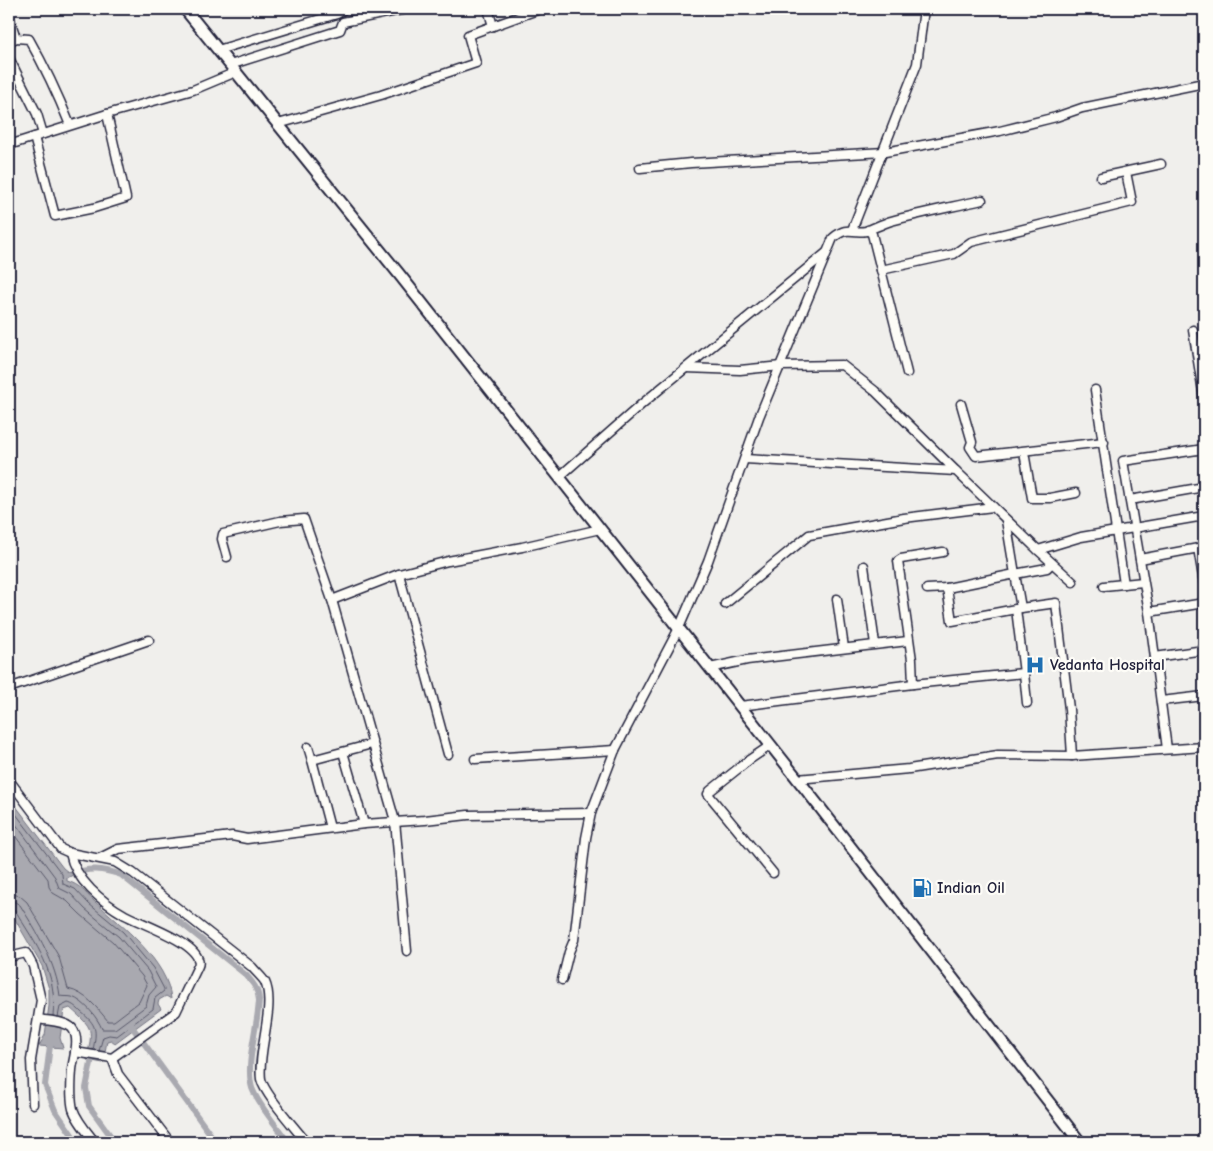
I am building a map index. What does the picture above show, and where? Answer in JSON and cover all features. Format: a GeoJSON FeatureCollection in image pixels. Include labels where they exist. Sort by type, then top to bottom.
{"type":"FeatureCollection","features":[{"type":"Feature","properties":{"kind":"main road"},"geometry":{"type":"LineString","coordinates":[[185,9],[399,274],[679,628],[1080,1142]]}},
{"type":"Feature","properties":{"kind":"street"},"geometry":{"type":"LineString","coordinates":[[218,50],[337,14],[344,9]]}},
{"type":"Feature","properties":{"kind":"street"},"geometry":{"type":"LineString","coordinates":[[9,145],[106,114],[192,90],[233,69],[340,30],[343,22],[406,9]]}},
{"type":"Feature","properties":{"kind":"street"},"geometry":{"type":"LineString","coordinates":[[488,9],[493,26]]}},
{"type":"Feature","properties":{"kind":"street"},"geometry":{"type":"LineString","coordinates":[[278,124],[381,95],[476,63],[468,35],[540,9]]}},
{"type":"Feature","properties":{"kind":"street"},"geometry":{"type":"LineString","coordinates":[[852,230],[917,64],[924,9]]}},
{"type":"Feature","properties":{"kind":"street"},"geometry":{"type":"LineString","coordinates":[[9,18],[12,40],[29,39],[43,63],[70,125]]}},
{"type":"Feature","properties":{"kind":"street"},"geometry":{"type":"LineString","coordinates":[[9,58],[37,114],[43,134]]}},
{"type":"Feature","properties":{"kind":"street"},"geometry":{"type":"LineString","coordinates":[[640,168],[691,163],[883,152],[1000,131],[1056,117],[1082,108],[1204,83]]}},
{"type":"Feature","properties":{"kind":"street"},"geometry":{"type":"LineString","coordinates":[[34,137],[55,216],[94,208],[126,198],[106,114]]}},
{"type":"Feature","properties":{"kind":"street"},"geometry":{"type":"LineString","coordinates":[[1101,177],[1161,164]]}},
{"type":"Feature","properties":{"kind":"street"},"geometry":{"type":"LineString","coordinates":[[881,270],[954,254],[971,242],[1132,202],[1126,172]]}},
{"type":"Feature","properties":{"kind":"street"},"geometry":{"type":"LineString","coordinates":[[562,980],[574,940],[586,838],[591,813],[615,750],[679,628],[708,561],[759,417],[833,238],[840,232],[868,230],[891,221],[982,200]]}},
{"type":"Feature","properties":{"kind":"street"},"geometry":{"type":"LineString","coordinates":[[868,230],[872,234],[907,374]]}},
{"type":"Feature","properties":{"kind":"street"},"geometry":{"type":"LineString","coordinates":[[559,477],[643,403],[828,252]]}},
{"type":"Feature","properties":{"kind":"street"},"geometry":{"type":"LineString","coordinates":[[1193,330],[1204,398]]}},
{"type":"Feature","properties":{"kind":"street"},"geometry":{"type":"LineString","coordinates":[[686,368],[740,370],[780,366],[842,365],[875,391],[1006,520],[1073,582]]}},
{"type":"Feature","properties":{"kind":"street"},"geometry":{"type":"LineString","coordinates":[[1095,390],[1124,584]]}},
{"type":"Feature","properties":{"kind":"street"},"geometry":{"type":"LineString","coordinates":[[961,404],[972,442],[970,447],[976,456],[1104,442]]}},
{"type":"Feature","properties":{"kind":"street"},"geometry":{"type":"LineString","coordinates":[[1167,750],[1149,612],[1123,461],[1204,449]]}},
{"type":"Feature","properties":{"kind":"street"},"geometry":{"type":"LineString","coordinates":[[1024,452],[1032,498],[1050,498],[1076,493]]}},
{"type":"Feature","properties":{"kind":"street"},"geometry":{"type":"LineString","coordinates":[[744,458],[956,471]]}},
{"type":"Feature","properties":{"kind":"street"},"geometry":{"type":"LineString","coordinates":[[1130,500],[1204,487]]}},
{"type":"Feature","properties":{"kind":"street"},"geometry":{"type":"LineString","coordinates":[[725,604],[809,535],[904,518],[993,507]]}},
{"type":"Feature","properties":{"kind":"street"},"geometry":{"type":"LineString","coordinates":[[1038,550],[1081,538],[1204,516]]}},
{"type":"Feature","properties":{"kind":"street"},"geometry":{"type":"LineString","coordinates":[[227,557],[222,539],[223,534],[280,521],[304,519],[332,600],[395,821],[407,951]]}},
{"type":"Feature","properties":{"kind":"street"},"geometry":{"type":"LineString","coordinates":[[1006,520],[1019,608],[1027,703]]}},
{"type":"Feature","properties":{"kind":"street"},"geometry":{"type":"LineString","coordinates":[[332,600],[399,574],[448,561],[522,547],[600,529]]}},
{"type":"Feature","properties":{"kind":"street"},"geometry":{"type":"LineString","coordinates":[[1140,559],[1201,548],[1204,583]]}},
{"type":"Feature","properties":{"kind":"street"},"geometry":{"type":"LineString","coordinates":[[913,684],[912,660],[898,561],[943,552]]}},
{"type":"Feature","properties":{"kind":"street"},"geometry":{"type":"LineString","coordinates":[[927,589],[947,588],[1047,568],[1052,563]]}},
{"type":"Feature","properties":{"kind":"street"},"geometry":{"type":"LineString","coordinates":[[864,566],[875,644]]}},
{"type":"Feature","properties":{"kind":"street"},"geometry":{"type":"LineString","coordinates":[[399,574],[448,754]]}},
{"type":"Feature","properties":{"kind":"street"},"geometry":{"type":"LineString","coordinates":[[1104,586],[1143,582]]}},
{"type":"Feature","properties":{"kind":"street"},"geometry":{"type":"LineString","coordinates":[[947,588],[952,621],[1019,608],[1056,604],[1069,709],[1072,756]]}},
{"type":"Feature","properties":{"kind":"street"},"geometry":{"type":"LineString","coordinates":[[837,599],[844,648]]}},
{"type":"Feature","properties":{"kind":"street"},"geometry":{"type":"LineString","coordinates":[[1149,612],[1204,603]]}},
{"type":"Feature","properties":{"kind":"street"},"geometry":{"type":"LineString","coordinates":[[9,688],[149,640]]}},
{"type":"Feature","properties":{"kind":"street"},"geometry":{"type":"LineString","coordinates":[[710,668],[747,660],[908,641]]}},
{"type":"Feature","properties":{"kind":"street"},"geometry":{"type":"LineString","coordinates":[[1155,657],[1204,650]]}},
{"type":"Feature","properties":{"kind":"street"},"geometry":{"type":"LineString","coordinates":[[740,706],[913,684],[1024,673]]}},
{"type":"Feature","properties":{"kind":"street"},"geometry":{"type":"LineString","coordinates":[[1161,701],[1204,696]]}},
{"type":"Feature","properties":{"kind":"street"},"geometry":{"type":"LineString","coordinates":[[312,760],[372,744]]}},
{"type":"Feature","properties":{"kind":"street"},"geometry":{"type":"LineString","coordinates":[[771,745],[749,760],[708,794],[773,873]]}},
{"type":"Feature","properties":{"kind":"street"},"geometry":{"type":"LineString","coordinates":[[308,747],[330,828]]}},
{"type":"Feature","properties":{"kind":"street"},"geometry":{"type":"LineString","coordinates":[[798,779],[908,769],[998,755],[1072,756],[1204,747]]}},
{"type":"Feature","properties":{"kind":"street"},"geometry":{"type":"LineString","coordinates":[[476,759],[615,750]]}},
{"type":"Feature","properties":{"kind":"street"},"geometry":{"type":"LineString","coordinates":[[343,752],[364,824]]}},
{"type":"Feature","properties":{"kind":"street"},"geometry":{"type":"LineString","coordinates":[[9,780],[52,839],[61,848],[70,853],[115,862],[133,873],[252,967],[265,982],[268,996],[261,1061],[262,1081],[272,1098],[306,1142]]}},
{"type":"Feature","properties":{"kind":"street"},"geometry":{"type":"LineString","coordinates":[[100,858],[118,849],[232,836],[247,839],[395,821],[468,815],[591,813]]}},
{"type":"Feature","properties":{"kind":"street"},"geometry":{"type":"LineString","coordinates":[[70,853],[76,873],[92,890],[124,914],[176,940],[193,952],[199,959],[198,966],[179,1009],[121,1053],[108,1058],[75,1052]]}},
{"type":"Feature","properties":{"kind":"street"},"geometry":{"type":"LineString","coordinates":[[9,957],[26,953],[32,966],[41,1000],[40,1019],[34,1032],[31,1060],[33,1104]]}},
{"type":"Feature","properties":{"kind":"street"},"geometry":{"type":"LineString","coordinates":[[40,1019],[64,1024],[71,1027],[74,1032],[75,1052],[71,1094],[74,1111],[94,1142]]}},
{"type":"Feature","properties":{"kind":"street"},"geometry":{"type":"LineString","coordinates":[[108,1058],[170,1142]]}},
{"type":"Feature","properties":{"kind":"water"},"geometry":{"type":"Polygon","coordinates":[[[9,797],[63,868],[72,873],[73,875],[67,878],[67,881],[82,889],[142,945],[162,971],[168,985],[171,999],[166,996],[159,1000],[158,1004],[161,1009],[115,1043],[111,1040],[107,1041],[103,1063],[87,1060],[90,1030],[84,1021],[70,1008],[64,1010],[60,1038],[63,1048],[39,1046],[45,1035],[49,989],[42,966],[9,909],[9,797]]]}},
{"type":"Feature","properties":{"kind":"waterway"},"geometry":{"type":"LineString","coordinates":[[82,871],[101,870],[121,875],[251,981],[256,989],[259,1000],[250,1068],[252,1088],[263,1108],[288,1142]]}},
{"type":"Feature","properties":{"kind":"waterway"},"geometry":{"type":"LineString","coordinates":[[130,1024],[216,1142]]}},
{"type":"Feature","properties":{"kind":"waterway"},"geometry":{"type":"LineString","coordinates":[[51,1038],[45,1085],[55,1110],[77,1142]]}},
{"type":"Feature","properties":{"kind":"waterway"},"geometry":{"type":"LineString","coordinates":[[93,1053],[86,1088],[89,1106],[115,1142]]}},
{"type":"Feature","properties":{"kind":"place","name":"Vedanta Hospital"},"geometry":{"type":"Point","coordinates":[1035,665]}},
{"type":"Feature","properties":{"kind":"place","name":"Indian Oil"},"geometry":{"type":"Point","coordinates":[922,888]}}]}
